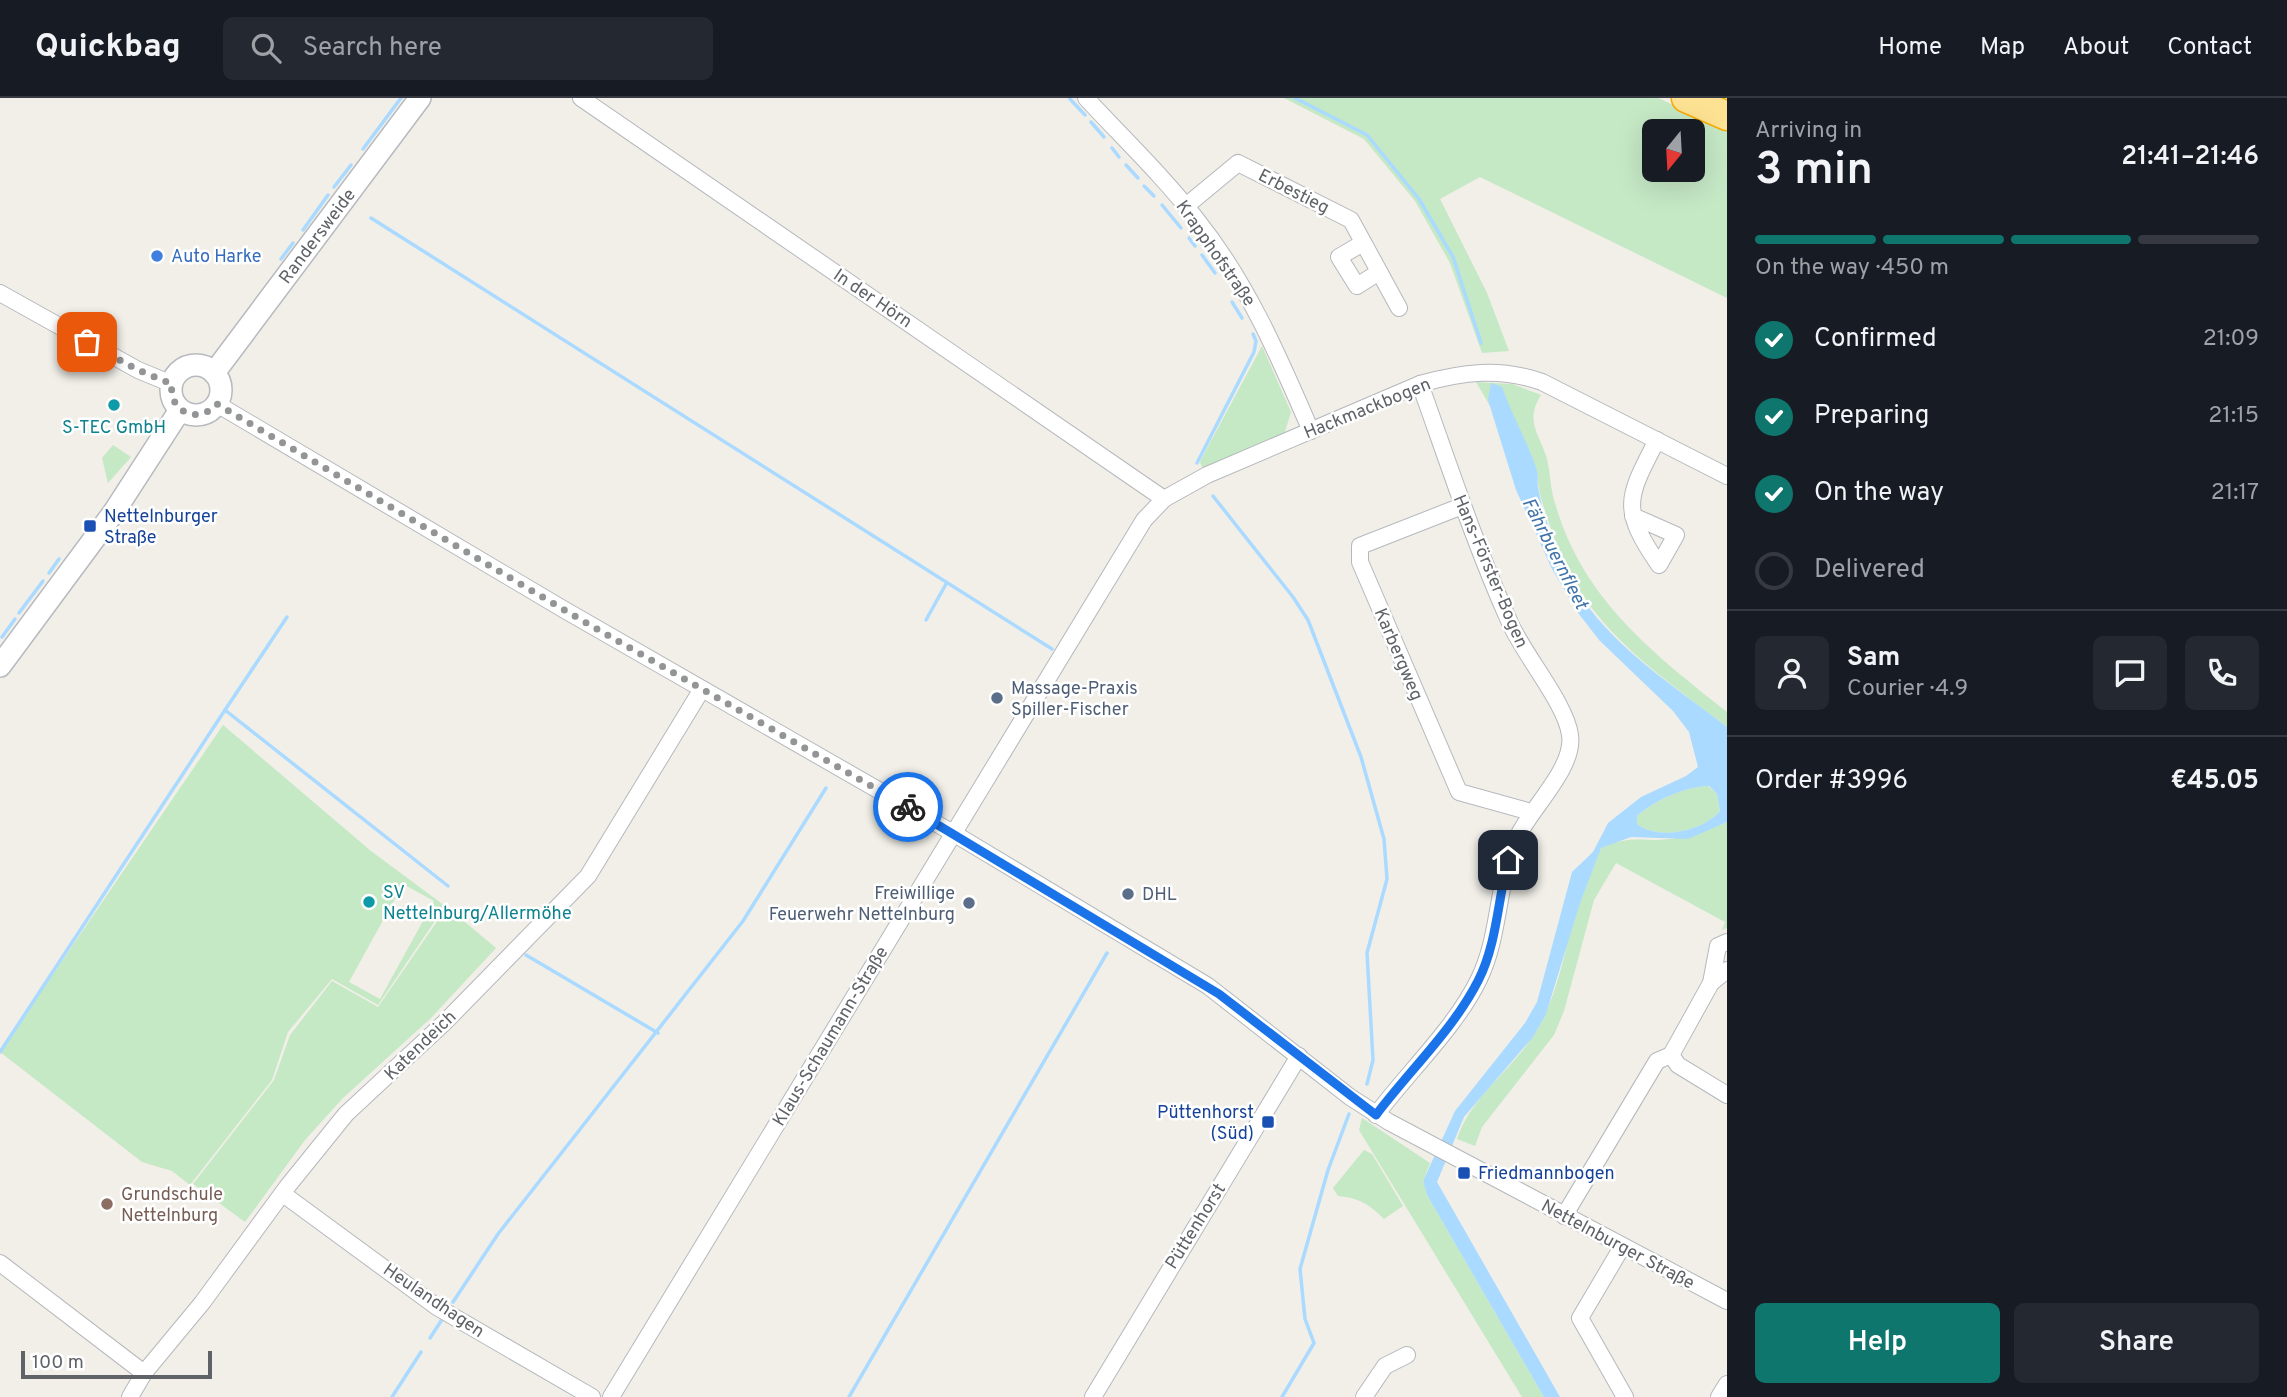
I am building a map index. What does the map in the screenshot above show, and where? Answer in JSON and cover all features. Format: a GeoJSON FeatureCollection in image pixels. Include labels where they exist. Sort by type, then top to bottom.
{"type":"FeatureCollection","features":[{"type":"Feature","properties":{"kind":"highway"},"geometry":{"type":"LineString","coordinates":[[1686,98],[1727,116]]}},
{"type":"Feature","properties":{"kind":"street","name":"Randersweide"},"geometry":{"type":"LineString","coordinates":[[214,373],[420,98]]}},
{"type":"Feature","properties":{"kind":"street","name":"In der Hörn"},"geometry":{"type":"LineString","coordinates":[[581,98],[1164,499]]}},
{"type":"Feature","properties":{"kind":"street","name":"Krapphofstraße"},"geometry":{"type":"LineString","coordinates":[[1086,98],[1186,206],[1261,318],[1311,431]]}},
{"type":"Feature","properties":{"kind":"street","name":"Erbestieg"},"geometry":{"type":"LineString","coordinates":[[1186,206],[1238,163],[1351,220],[1399,308]]}},
{"type":"Feature","properties":{"kind":"street"},"geometry":{"type":"LineString","coordinates":[[1363,243],[1339,257],[1357,286],[1379,272]]}},
{"type":"Feature","properties":{"kind":"street"},"geometry":{"type":"LineString","coordinates":[[0,293],[138,370],[172,384]]}},
{"type":"Feature","properties":{"kind":"street"},"geometry":{"type":"LineString","coordinates":[[191,366],[208,368],[214,373],[221,388],[217,404],[204,414],[188,414],[180,410],[172,397],[172,384],[177,374],[191,366]]}},
{"type":"Feature","properties":{"kind":"street","name":"Hackmackbogen"},"geometry":{"type":"LineString","coordinates":[[1164,499],[1207,475],[1420,384],[1457,374],[1494,372],[1519,375],[1542,382],[1727,476]]}},
{"type":"Feature","properties":{"kind":"street","name":"Hans-Förster-Bogen"},"geometry":{"type":"LineString","coordinates":[[1376,1115],[1463,1005],[1479,980],[1489,954],[1508,860],[1531,812],[1570,755],[1570,733],[1511,625],[1462,506],[1420,384]]}},
{"type":"Feature","properties":{"kind":"street","name":"Nettelnburger Straße"},"geometry":{"type":"LineString","coordinates":[[217,404],[953,833],[1208,986],[1376,1115],[1727,1301]]}},
{"type":"Feature","properties":{"kind":"street"},"geometry":{"type":"LineString","coordinates":[[0,666],[119,505],[180,410]]}},
{"type":"Feature","properties":{"kind":"street"},"geometry":{"type":"LineString","coordinates":[[1633,516],[1632,492],[1657,440]]}},
{"type":"Feature","properties":{"kind":"street","name":"Klaus-Schaumann-Straße"},"geometry":{"type":"LineString","coordinates":[[611,1397],[1144,520],[1164,499]]}},
{"type":"Feature","properties":{"kind":"street","name":"Karbergweg"},"geometry":{"type":"LineString","coordinates":[[1462,506],[1360,547],[1360,562],[1459,792],[1531,812]]}},
{"type":"Feature","properties":{"kind":"street","name":"Katendeich"},"geometry":{"type":"LineString","coordinates":[[130,1397],[144,1373],[228,1270],[346,1114],[427,1039],[582,883],[605,852],[702,689]]}},
{"type":"Feature","properties":{"kind":"street"},"geometry":{"type":"LineString","coordinates":[[1711,983],[1715,952],[1718,946],[1727,942]]}},
{"type":"Feature","properties":{"kind":"street"},"geometry":{"type":"LineString","coordinates":[[1564,1216],[1711,983],[1727,970]]}},
{"type":"Feature","properties":{"kind":"street","name":"Püttenhorst"},"geometry":{"type":"LineString","coordinates":[[1093,1397],[1299,1056]]}},
{"type":"Feature","properties":{"kind":"street"},"geometry":{"type":"LineString","coordinates":[[1664,1058],[1727,1095]]}},
{"type":"Feature","properties":{"kind":"street","name":"Heulandhagen"},"geometry":{"type":"LineString","coordinates":[[283,1194],[437,1307],[592,1397]]}},
{"type":"Feature","properties":{"kind":"street"},"geometry":{"type":"LineString","coordinates":[[1622,1247],[1580,1318],[1625,1397]]}},
{"type":"Feature","properties":{"kind":"street"},"geometry":{"type":"LineString","coordinates":[[0,1263],[144,1373]]}},
{"type":"Feature","properties":{"kind":"street"},"geometry":{"type":"LineString","coordinates":[[1364,1397],[1385,1366],[1407,1355]]}},
{"type":"Feature","properties":{"kind":"green space"},"geometry":{"type":"Polygon","coordinates":[[[1284,98],[1658,98],[1705,119],[1642,119],[1642,182],[1705,182],[1705,119],[1727,129],[1727,298],[1480,177],[1440,199],[1487,293],[1509,351],[1482,353],[1450,263],[1415,201],[1364,139],[1284,98]]]}},
{"type":"Feature","properties":{"kind":"green space"},"geometry":{"type":"Polygon","coordinates":[[[1262,346],[1291,412],[1284,435],[1203,469],[1200,462],[1262,346]]]}},
{"type":"Feature","properties":{"kind":"green space"},"geometry":{"type":"Polygon","coordinates":[[[1476,382],[1512,384],[1541,395],[1534,413],[1535,428],[1547,459],[1553,496],[1580,563],[1621,619],[1671,667],[1727,712],[1727,727],[1646,663],[1599,617],[1563,560],[1542,500],[1538,474],[1511,412],[1488,400],[1493,411],[1476,382]]]}},
{"type":"Feature","properties":{"kind":"green space"},"geometry":{"type":"Polygon","coordinates":[[[113,445],[131,457],[108,483],[102,458],[113,445]]]}},
{"type":"Feature","properties":{"kind":"green space"},"geometry":{"type":"Polygon","coordinates":[[[223,725],[371,851],[445,906],[378,1005],[332,979],[288,1032],[272,1080],[190,1185],[172,1171],[142,1162],[0,1052],[223,725]],[[403,884],[349,982],[380,999],[434,901],[403,884]]]}},
{"type":"Feature","properties":{"kind":"green space"},"geometry":{"type":"Polygon","coordinates":[[[1708,786],[1717,794],[1720,811],[1703,824],[1668,833],[1646,829],[1637,824],[1637,816],[1661,800],[1689,789],[1708,786]]]}},
{"type":"Feature","properties":{"kind":"green space"},"geometry":{"type":"Polygon","coordinates":[[[1727,822],[1727,928],[1722,930],[1725,922],[1616,863],[1594,900],[1564,1011],[1554,1035],[1482,1127],[1475,1146],[1457,1139],[1463,1124],[1481,1097],[1524,1049],[1545,1014],[1562,966],[1581,891],[1601,848],[1628,840],[1683,837],[1727,822]]]}},
{"type":"Feature","properties":{"kind":"green space"},"geometry":{"type":"Polygon","coordinates":[[[447,907],[496,948],[431,1018],[343,1098],[305,1140],[245,1222],[193,1184],[274,1080],[290,1035],[332,981],[378,1007],[447,907]]]}},
{"type":"Feature","properties":{"kind":"green space"},"geometry":{"type":"Polygon","coordinates":[[[1362,1118],[1430,1163],[1423,1181],[1427,1195],[1544,1397],[1522,1397],[1359,1130],[1362,1118]]]}},
{"type":"Feature","properties":{"kind":"green space"},"geometry":{"type":"Polygon","coordinates":[[[1364,1150],[1372,1154],[1403,1206],[1384,1219],[1363,1203],[1338,1196],[1333,1188],[1364,1150]]]}},
{"type":"Feature","properties":{"kind":"water"},"geometry":{"type":"Polygon","coordinates":[[[1491,383],[1502,387],[1537,471],[1541,502],[1551,534],[1573,582],[1590,609],[1637,657],[1727,727],[1727,822],[1688,839],[1631,837],[1601,848],[1580,903],[1546,1014],[1533,1037],[1464,1117],[1437,1182],[1560,1397],[1544,1397],[1427,1195],[1423,1181],[1455,1111],[1525,1023],[1537,1002],[1572,872],[1593,852],[1608,823],[1641,797],[1686,776],[1698,767],[1689,732],[1673,711],[1599,640],[1579,614],[1552,569],[1516,490],[1488,400],[1491,383]],[[1709,786],[1680,792],[1644,810],[1637,816],[1637,824],[1646,829],[1668,833],[1703,824],[1720,811],[1717,794],[1709,786]]]}},
{"type":"Feature","properties":{"kind":"waterway"},"geometry":{"type":"LineString","coordinates":[[363,149],[401,98]]}},
{"type":"Feature","properties":{"kind":"waterway","name":"Fährbuernfleet"},"geometry":{"type":"LineString","coordinates":[[1295,98],[1367,135],[1419,199],[1453,257],[1481,343]]}},
{"type":"Feature","properties":{"kind":"waterway"},"geometry":{"type":"LineString","coordinates":[[1070,99],[1085,115]]}},
{"type":"Feature","properties":{"kind":"waterway"},"geometry":{"type":"LineString","coordinates":[[1091,122],[1104,137]]}},
{"type":"Feature","properties":{"kind":"waterway"},"geometry":{"type":"LineString","coordinates":[[1112,148],[1119,157]]}},
{"type":"Feature","properties":{"kind":"waterway"},"geometry":{"type":"LineString","coordinates":[[334,187],[351,165]]}},
{"type":"Feature","properties":{"kind":"waterway"},"geometry":{"type":"LineString","coordinates":[[1126,165],[1138,178]]}},
{"type":"Feature","properties":{"kind":"waterway"},"geometry":{"type":"LineString","coordinates":[[1144,186],[1154,196]]}},
{"type":"Feature","properties":{"kind":"waterway"},"geometry":{"type":"LineString","coordinates":[[303,230],[328,195]]}},
{"type":"Feature","properties":{"kind":"waterway"},"geometry":{"type":"LineString","coordinates":[[1162,205],[1181,228]]}},
{"type":"Feature","properties":{"kind":"waterway"},"geometry":{"type":"LineString","coordinates":[[371,218],[1052,649]]}},
{"type":"Feature","properties":{"kind":"waterway"},"geometry":{"type":"LineString","coordinates":[[1189,238],[1195,246]]}},
{"type":"Feature","properties":{"kind":"waterway"},"geometry":{"type":"LineString","coordinates":[[281,259],[293,243]]}},
{"type":"Feature","properties":{"kind":"waterway"},"geometry":{"type":"LineString","coordinates":[[1202,255],[1215,273]]}},
{"type":"Feature","properties":{"kind":"waterway"},"geometry":{"type":"LineString","coordinates":[[1232,302],[1242,318]]}},
{"type":"Feature","properties":{"kind":"waterway"},"geometry":{"type":"LineString","coordinates":[[1197,463],[1254,352],[1256,341],[1253,334]]}},
{"type":"Feature","properties":{"kind":"waterway"},"geometry":{"type":"LineString","coordinates":[[1213,496],[1308,620],[1361,757],[1384,839],[1387,879],[1367,953],[1373,1060],[1367,1084]]}},
{"type":"Feature","properties":{"kind":"waterway"},"geometry":{"type":"LineString","coordinates":[[49,573],[59,559]]}},
{"type":"Feature","properties":{"kind":"waterway"},"geometry":{"type":"LineString","coordinates":[[19,613],[43,581]]}},
{"type":"Feature","properties":{"kind":"waterway"},"geometry":{"type":"LineString","coordinates":[[926,620],[946,584]]}},
{"type":"Feature","properties":{"kind":"waterway"},"geometry":{"type":"LineString","coordinates":[[287,617],[225,710],[448,886]]}},
{"type":"Feature","properties":{"kind":"waterway"},"geometry":{"type":"LineString","coordinates":[[2,637],[15,619]]}},
{"type":"Feature","properties":{"kind":"waterway"},"geometry":{"type":"LineString","coordinates":[[0,1052],[225,710]]}},
{"type":"Feature","properties":{"kind":"waterway"},"geometry":{"type":"LineString","coordinates":[[453,1302],[498,1234],[743,921],[826,788]]}},
{"type":"Feature","properties":{"kind":"waterway"},"geometry":{"type":"LineString","coordinates":[[849,1397],[1107,953]]}},
{"type":"Feature","properties":{"kind":"waterway"},"geometry":{"type":"LineString","coordinates":[[526,955],[658,1033]]}},
{"type":"Feature","properties":{"kind":"waterway"},"geometry":{"type":"LineString","coordinates":[[1282,1397],[1314,1343],[1305,1319],[1300,1269],[1328,1170],[1349,1114]]}},
{"type":"Feature","properties":{"kind":"waterway"},"geometry":{"type":"LineString","coordinates":[[430,1338],[443,1318]]}},
{"type":"Feature","properties":{"kind":"waterway"},"geometry":{"type":"LineString","coordinates":[[392,1397],[421,1352]]}},
{"type":"Feature","properties":{"kind":"way so far"},"geometry":{"type":"LineString","coordinates":[[87,342],[138,370],[172,384],[172,397],[180,410],[188,414],[204,414],[217,404],[514,581],[908,807]]}},
{"type":"Feature","properties":{"kind":"place","name":"Auto Harke"},"geometry":{"type":"Point","coordinates":[157,256]}},
{"type":"Feature","properties":{"kind":"place","name":"S-TEC GmbH"},"geometry":{"type":"Point","coordinates":[114,405]}},
{"type":"Feature","properties":{"kind":"place","name":"Nettelnburger Straße"},"geometry":{"type":"Point","coordinates":[90,526]}},
{"type":"Feature","properties":{"kind":"place","name":"Massage-Praxis Spiller-Fischer"},"geometry":{"type":"Point","coordinates":[997,698]}},
{"type":"Feature","properties":{"kind":"place","name":"DHL"},"geometry":{"type":"Point","coordinates":[1128,894]}},
{"type":"Feature","properties":{"kind":"place","name":"SV Nettelnburg/Allermöhe"},"geometry":{"type":"Point","coordinates":[369,902]}},
{"type":"Feature","properties":{"kind":"place","name":"Freiwillige Feuerwehr Nettelnburg"},"geometry":{"type":"Point","coordinates":[969,903]}},
{"type":"Feature","properties":{"kind":"place","name":"Püttenhorst (Süd)"},"geometry":{"type":"Point","coordinates":[1268,1122]}},
{"type":"Feature","properties":{"kind":"place","name":"Friedmannbogen"},"geometry":{"type":"Point","coordinates":[1464,1173]}},
{"type":"Feature","properties":{"kind":"place","name":"Grundschule Nettelnburg"},"geometry":{"type":"Point","coordinates":[107,1204]}},
{"type":"Feature","properties":{"kind":"route"},"geometry":{"type":"LineString","coordinates":[[908,807],[1219,994],[1376,1115],[1463,1005],[1479,980],[1489,954],[1508,860]]}}]}
